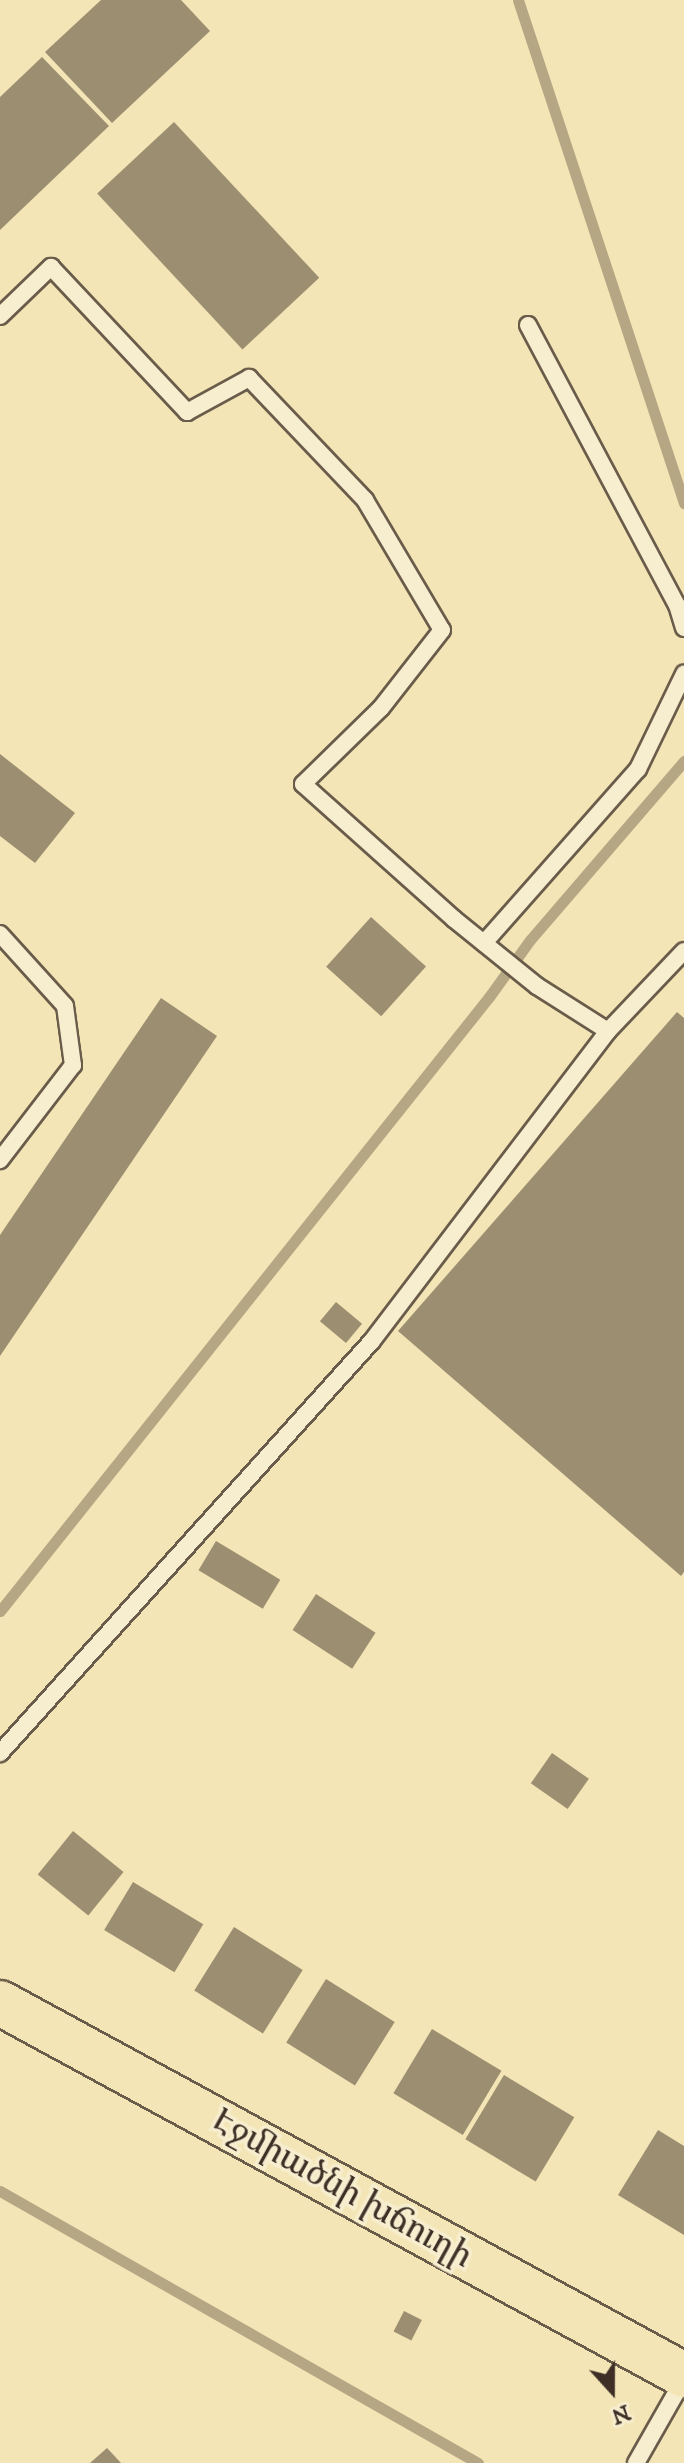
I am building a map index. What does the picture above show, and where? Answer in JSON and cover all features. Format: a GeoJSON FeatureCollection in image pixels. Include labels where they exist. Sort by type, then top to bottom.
{"type":"FeatureCollection","features":[{"type":"Feature","properties":{"kind":"main road","name":"Էջմիածնի խճուղի"},"geometry":{"type":"LineString","coordinates":[[0,2003],[684,2377]]}},
{"type":"Feature","properties":{"kind":"lane"},"geometry":{"type":"LineString","coordinates":[[0,316],[51,267],[187,412],[249,378],[365,500],[442,630],[381,708],[303,784],[537,986],[608,1031]]}},
{"type":"Feature","properties":{"kind":"lane"},"geometry":{"type":"LineString","coordinates":[[528,325],[677,605],[684,628]]}},
{"type":"Feature","properties":{"kind":"lane"},"geometry":{"type":"LineString","coordinates":[[484,943],[638,769],[684,674]]}},
{"type":"Feature","properties":{"kind":"lane"},"geometry":{"type":"LineString","coordinates":[[0,934],[65,1006],[73,1065],[0,1160]]}},
{"type":"Feature","properties":{"kind":"lane"},"geometry":{"type":"LineString","coordinates":[[0,1753],[371,1342],[608,1031],[684,951]]}},
{"type":"Feature","properties":{"kind":"lane"},"geometry":{"type":"LineString","coordinates":[[636,2463],[684,2377]]}},
{"type":"Feature","properties":{"kind":"building"},"geometry":{"type":"Polygon","coordinates":[[[101,0],[181,0],[210,31],[112,123],[45,52],[101,0]]]}},
{"type":"Feature","properties":{"kind":"building"},"geometry":{"type":"Polygon","coordinates":[[[42,57],[109,126],[0,230],[0,97],[42,57]]]}},
{"type":"Feature","properties":{"kind":"building"},"geometry":{"type":"Polygon","coordinates":[[[174,122],[319,278],[242,349],[97,194],[174,122]]]}},
{"type":"Feature","properties":{"kind":"building"},"geometry":{"type":"Polygon","coordinates":[[[0,754],[75,813],[35,863],[0,836],[0,754]]]}},
{"type":"Feature","properties":{"kind":"building"},"geometry":{"type":"Polygon","coordinates":[[[371,917],[426,967],[381,1016],[326,967],[371,917]]]}},
{"type":"Feature","properties":{"kind":"building"},"geometry":{"type":"Polygon","coordinates":[[[161,998],[217,1036],[0,1356],[0,1235],[161,998]]]}},
{"type":"Feature","properties":{"kind":"building"},"geometry":{"type":"Polygon","coordinates":[[[677,1012],[684,1018],[684,1572],[681,1576],[398,1331],[677,1012]]]}},
{"type":"Feature","properties":{"kind":"building"},"geometry":{"type":"Polygon","coordinates":[[[336,1302],[362,1324],[346,1343],[320,1321],[336,1302]]]}},
{"type":"Feature","properties":{"kind":"building"},"geometry":{"type":"Polygon","coordinates":[[[216,1541],[280,1580],[263,1609],[198,1570],[216,1541]]]}},
{"type":"Feature","properties":{"kind":"building"},"geometry":{"type":"Polygon","coordinates":[[[316,1594],[376,1633],[352,1669],[293,1630],[316,1594]]]}},
{"type":"Feature","properties":{"kind":"building"},"geometry":{"type":"Polygon","coordinates":[[[552,1753],[589,1779],[568,1809],[531,1783],[552,1753]]]}},
{"type":"Feature","properties":{"kind":"building"},"geometry":{"type":"Polygon","coordinates":[[[73,1831],[124,1872],[88,1915],[38,1875],[73,1831]]]}},
{"type":"Feature","properties":{"kind":"building"},"geometry":{"type":"Polygon","coordinates":[[[133,1882],[203,1924],[174,1972],[104,1930],[133,1882]]]}},
{"type":"Feature","properties":{"kind":"building"},"geometry":{"type":"Polygon","coordinates":[[[234,1927],[303,1970],[263,2034],[194,1991],[234,1927]]]}},
{"type":"Feature","properties":{"kind":"building"},"geometry":{"type":"Polygon","coordinates":[[[326,1979],[395,2022],[355,2086],[286,2043],[326,1979]]]}},
{"type":"Feature","properties":{"kind":"building"},"geometry":{"type":"Polygon","coordinates":[[[432,2029],[501,2071],[463,2135],[393,2093],[432,2029]]]}},
{"type":"Feature","properties":{"kind":"building"},"geometry":{"type":"Polygon","coordinates":[[[504,2075],[574,2117],[536,2182],[465,2139],[504,2075]]]}},
{"type":"Feature","properties":{"kind":"building"},"geometry":{"type":"Polygon","coordinates":[[[658,2130],[684,2146],[684,2235],[618,2195],[658,2130]]]}},
{"type":"Feature","properties":{"kind":"building"},"geometry":{"type":"Polygon","coordinates":[[[404,2311],[422,2320],[411,2341],[394,2331],[404,2311]]]}},
{"type":"Feature","properties":{"kind":"building"},"geometry":{"type":"Polygon","coordinates":[[[107,2448],[121,2463],[90,2463],[107,2448]]]}},
{"type":"Feature","properties":{"kind":"waterway"},"geometry":{"type":"LineString","coordinates":[[518,0],[684,503]]}},
{"type":"Feature","properties":{"kind":"waterway"},"geometry":{"type":"LineString","coordinates":[[0,1611],[489,997],[530,940],[684,761]]}},
{"type":"Feature","properties":{"kind":"waterway"},"geometry":{"type":"LineString","coordinates":[[0,2191],[478,2463]]}}]}
